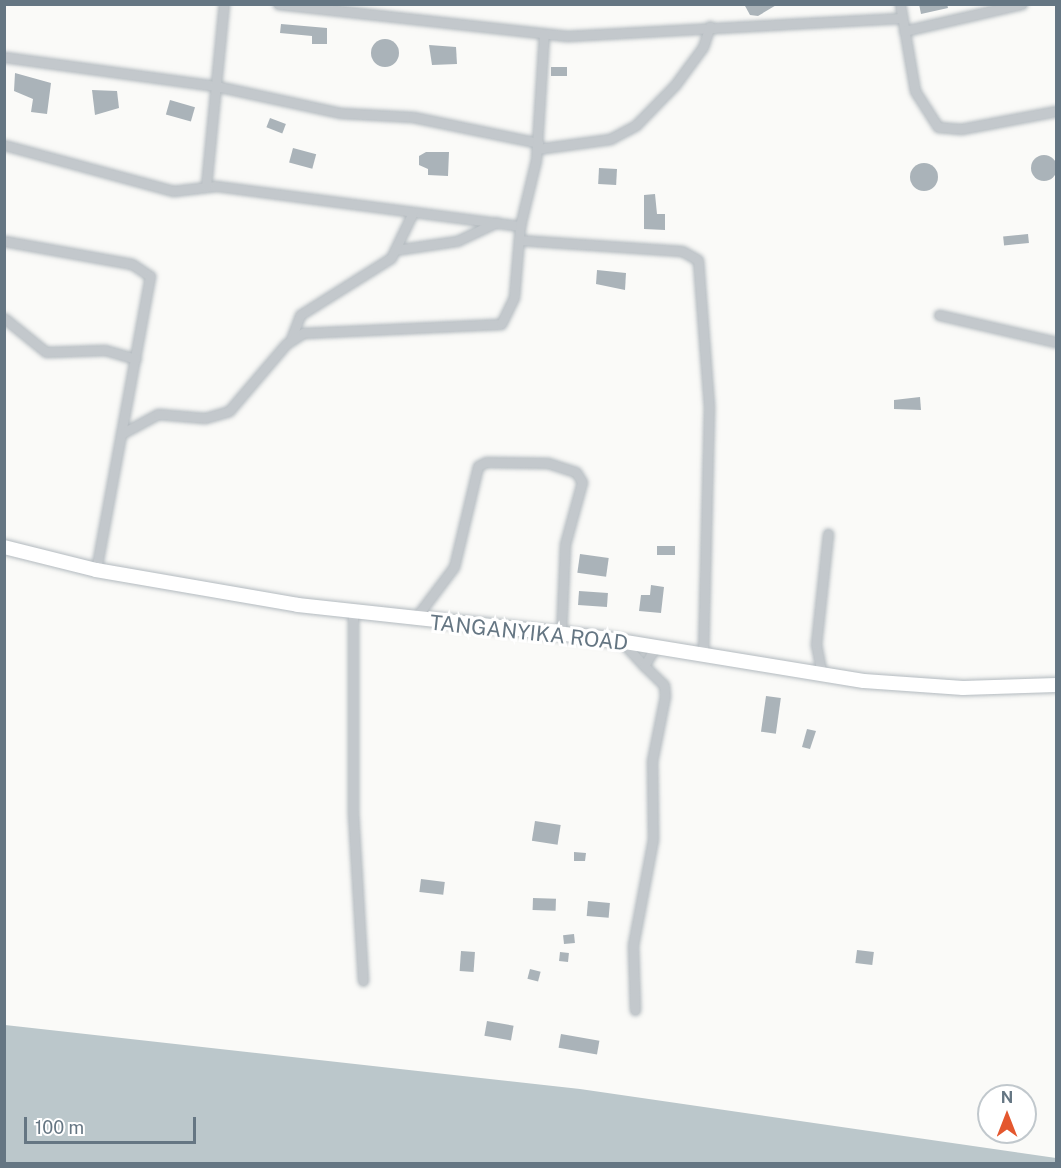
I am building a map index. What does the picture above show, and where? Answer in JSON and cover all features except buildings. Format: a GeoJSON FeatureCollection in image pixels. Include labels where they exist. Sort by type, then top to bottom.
{"type":"FeatureCollection","features":[{"type":"Feature","properties":{"kind":"street"},"geometry":{"type":"LineString","coordinates":[[206,186],[224,4]]}},
{"type":"Feature","properties":{"kind":"street"},"geometry":{"type":"LineString","coordinates":[[278,4],[465,21],[544,34],[589,36],[710,26],[903,18]]}},
{"type":"Feature","properties":{"kind":"street"},"geometry":{"type":"LineString","coordinates":[[900,4],[915,92],[938,127],[961,129],[1056,111]]}},
{"type":"Feature","properties":{"kind":"street"},"geometry":{"type":"LineString","coordinates":[[904,31],[1022,4]]}},
{"type":"Feature","properties":{"kind":"street"},"geometry":{"type":"LineString","coordinates":[[4,57],[216,86],[322,110],[413,117],[538,146],[610,140],[636,125],[672,89],[703,47],[710,26]]}},
{"type":"Feature","properties":{"kind":"street"},"geometry":{"type":"LineString","coordinates":[[291,339],[344,329],[498,326],[514,297],[520,226],[538,146],[544,34]]}},
{"type":"Feature","properties":{"kind":"street"},"geometry":{"type":"LineString","coordinates":[[4,145],[172,191],[190,193],[206,186],[520,226]]}},
{"type":"Feature","properties":{"kind":"street"},"geometry":{"type":"LineString","coordinates":[[121,434],[158,414],[205,418],[229,411],[291,339],[300,315],[380,269],[395,250],[413,212]]}},
{"type":"Feature","properties":{"kind":"street"},"geometry":{"type":"LineString","coordinates":[[395,250],[457,241],[497,222]]}},
{"type":"Feature","properties":{"kind":"street"},"geometry":{"type":"LineString","coordinates":[[519,240],[682,251],[698,260],[709,408],[703,654]]}},
{"type":"Feature","properties":{"kind":"street"},"geometry":{"type":"LineString","coordinates":[[4,241],[146,270],[151,290],[96,570]]}},
{"type":"Feature","properties":{"kind":"street"},"geometry":{"type":"LineString","coordinates":[[939,315],[1056,342]]}},
{"type":"Feature","properties":{"kind":"street"},"geometry":{"type":"LineString","coordinates":[[4,318],[46,352],[105,350],[136,359]]}},
{"type":"Feature","properties":{"kind":"street"},"geometry":{"type":"LineString","coordinates":[[414,620],[454,567],[478,466],[486,462],[548,463],[576,472],[582,482],[565,544],[561,635]]}},
{"type":"Feature","properties":{"kind":"street"},"geometry":{"type":"LineString","coordinates":[[822,675],[816,644],[828,534]]}},
{"type":"Feature","properties":{"kind":"street","name":"TANGANYIKA ROAD"},"geometry":{"type":"LineString","coordinates":[[4,547],[96,570],[353,613],[622,642],[910,687],[1056,685]]}},
{"type":"Feature","properties":{"kind":"street"},"geometry":{"type":"LineString","coordinates":[[353,613],[353,813],[363,981]]}},
{"type":"Feature","properties":{"kind":"street"},"geometry":{"type":"LineString","coordinates":[[622,642],[664,685],[665,696],[652,761],[653,839],[633,945],[635,1010]]}},
{"type":"Feature","properties":{"kind":"street"},"geometry":{"type":"LineString","coordinates":[[644,666],[655,648]]}},
{"type":"Feature","properties":{"kind":"shaded area"},"geometry":{"type":"Polygon","coordinates":[[[5,1025],[580,1089],[1056,1158],[1056,1163],[5,1163],[5,1025]]]}}]}
